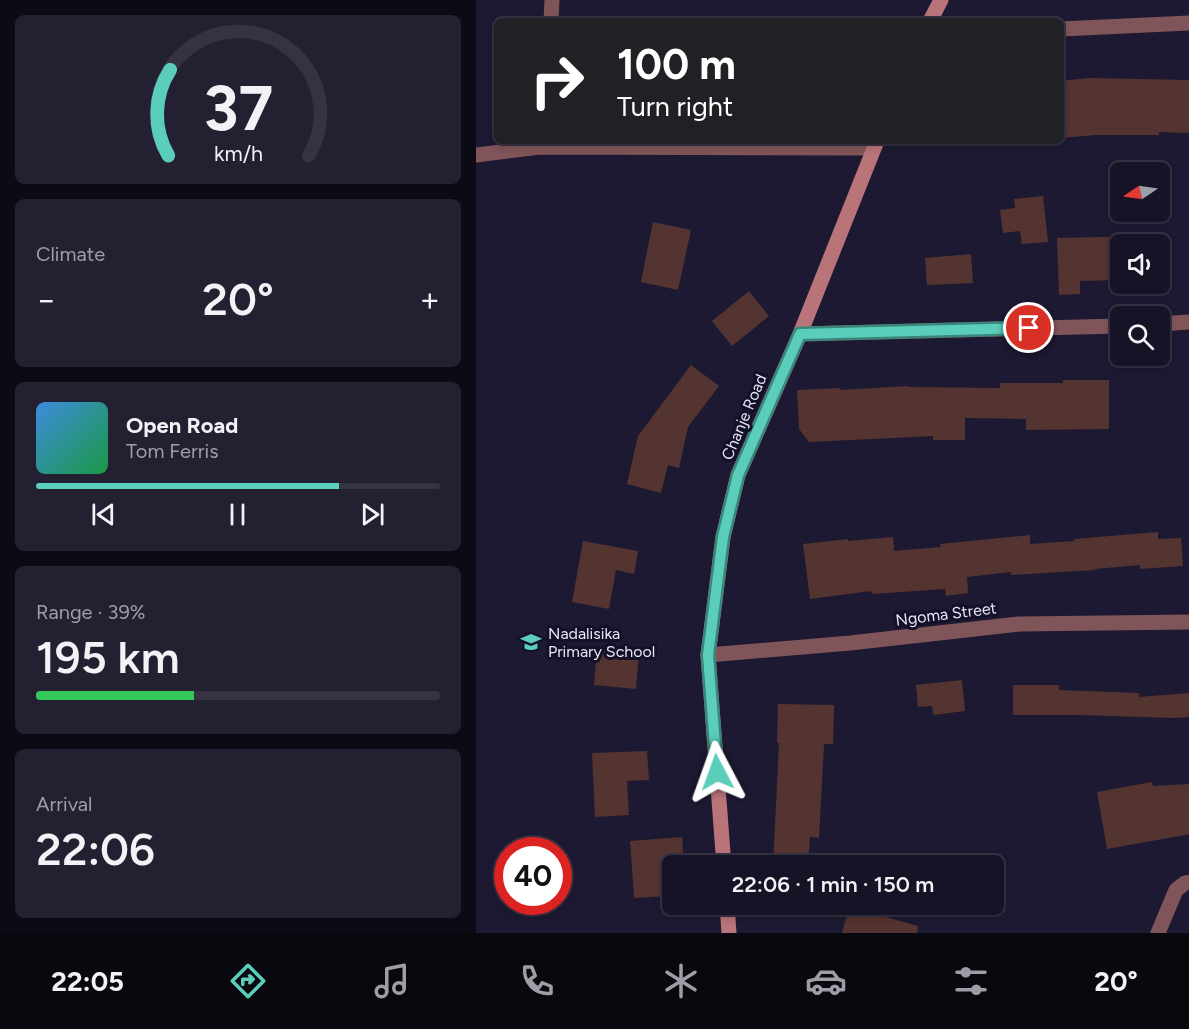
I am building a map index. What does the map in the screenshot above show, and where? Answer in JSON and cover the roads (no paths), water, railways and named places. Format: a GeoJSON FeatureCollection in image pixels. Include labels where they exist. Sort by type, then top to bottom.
{"type":"FeatureCollection","features":[{"type":"Feature","properties":{"kind":"street"},"geometry":{"type":"LineString","coordinates":[[551,18],[552,0]]}},
{"type":"Feature","properties":{"kind":"street"},"geometry":{"type":"LineString","coordinates":[[932,18],[941,0]]}},
{"type":"Feature","properties":{"kind":"street"},"geometry":{"type":"LineString","coordinates":[[1064,29],[1190,23]]}},
{"type":"Feature","properties":{"kind":"street"},"geometry":{"type":"LineString","coordinates":[[476,155],[540,144],[876,144]]}},
{"type":"Feature","properties":{"kind":"street","name":"Chanje Road"},"geometry":{"type":"LineString","coordinates":[[723,855],[708,655],[723,537],[738,475],[800,334],[876,144]]}},
{"type":"Feature","properties":{"kind":"street"},"geometry":{"type":"LineString","coordinates":[[1170,323],[1190,322]]}},
{"type":"Feature","properties":{"kind":"street"},"geometry":{"type":"LineString","coordinates":[[800,334],[1110,326]]}},
{"type":"Feature","properties":{"kind":"street","name":"Ngoma Street"},"geometry":{"type":"LineString","coordinates":[[708,655],[850,643],[1019,624],[1190,622]]}},
{"type":"Feature","properties":{"kind":"street"},"geometry":{"type":"LineString","coordinates":[[1158,933],[1176,890],[1190,882]]}},
{"type":"Feature","properties":{"kind":"street"},"geometry":{"type":"LineString","coordinates":[[728,915],[729,933]]}},
{"type":"Feature","properties":{"kind":"place","name":"Nadalisika Primary School"},"geometry":{"type":"Point","coordinates":[531,642]}}]}
